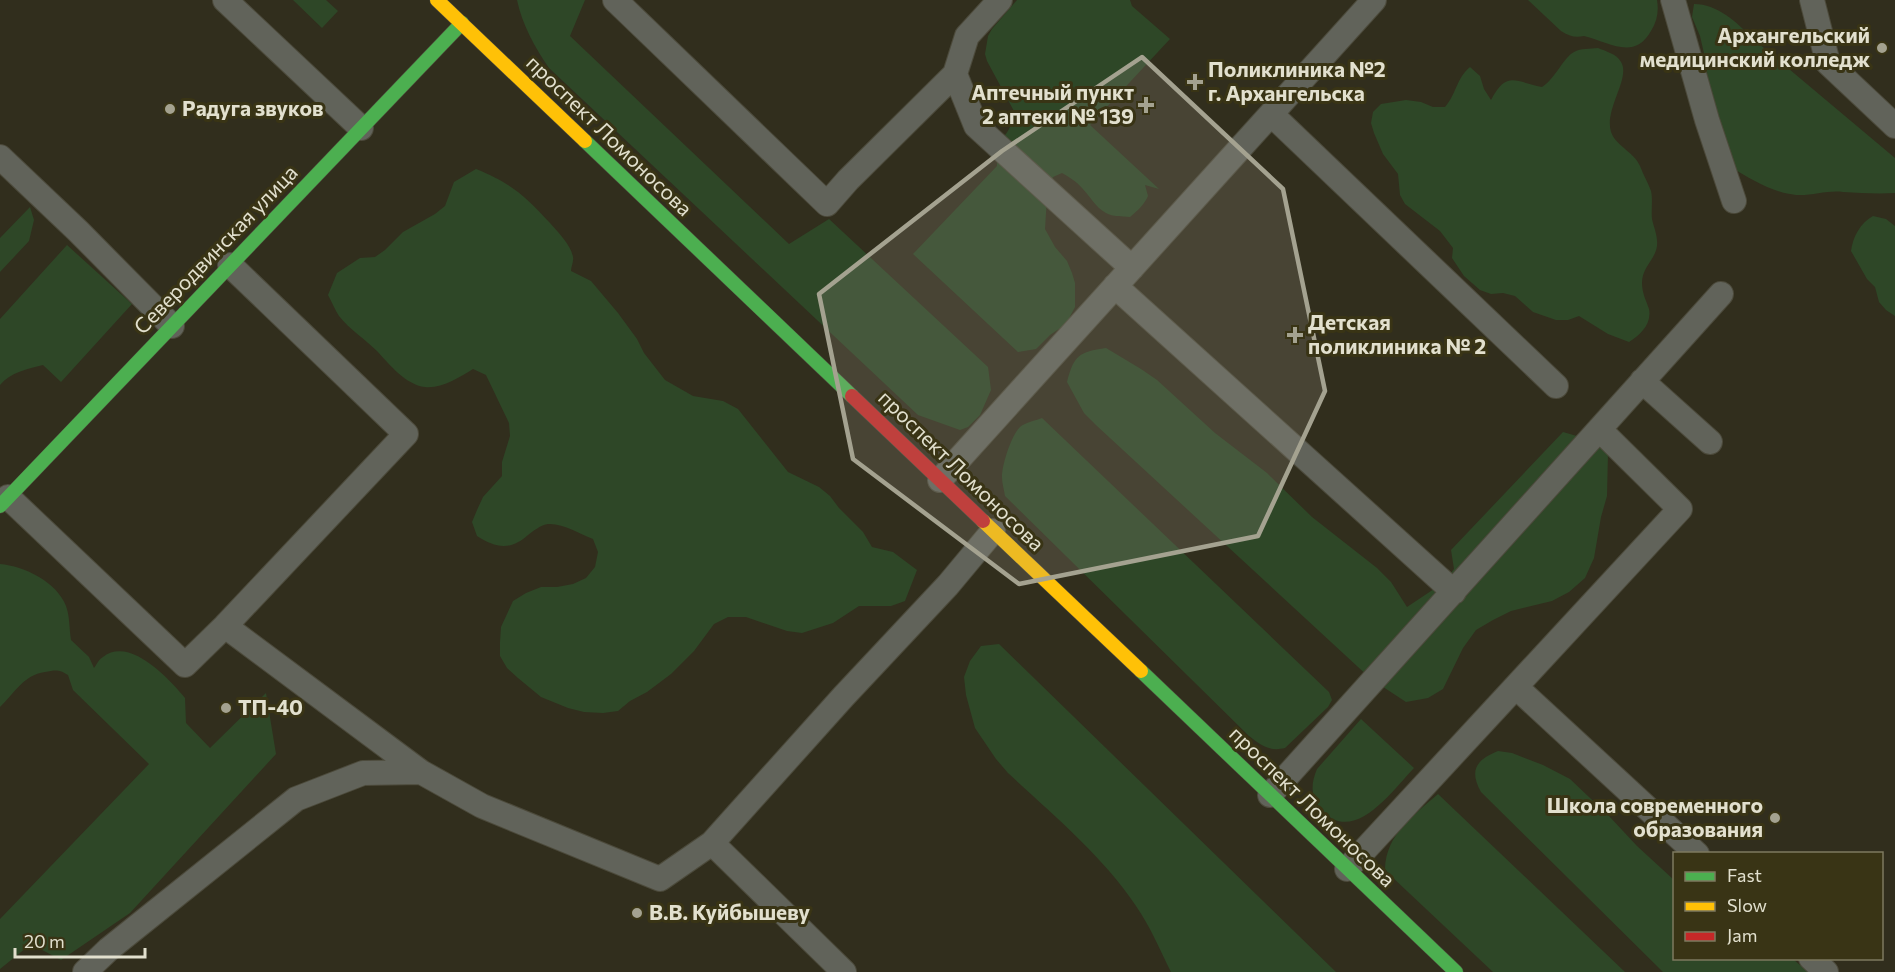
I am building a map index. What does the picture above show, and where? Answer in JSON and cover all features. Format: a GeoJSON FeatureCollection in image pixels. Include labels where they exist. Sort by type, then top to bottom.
{"type":"FeatureCollection","features":[{"type":"Feature","properties":{"kind":"main road","name":"проспект Ломоносова"},"geometry":{"type":"LineString","coordinates":[[437,0],[1456,972]]}},
{"type":"Feature","properties":{"kind":"main road","name":"Северодвинская улица"},"geometry":{"type":"LineString","coordinates":[[4,501],[462,23]]}},
{"type":"Feature","properties":{"kind":"lane"},"geometry":{"type":"LineString","coordinates":[[225,0],[361,128]]}},
{"type":"Feature","properties":{"kind":"lane"},"geometry":{"type":"LineString","coordinates":[[615,0],[826,204],[955,74],[967,36],[989,4]]}},
{"type":"Feature","properties":{"kind":"lane"},"geometry":{"type":"LineString","coordinates":[[940,480],[1374,0]]}},
{"type":"Feature","properties":{"kind":"lane"},"geometry":{"type":"LineString","coordinates":[[1673,0],[1707,120],[1734,201]]}},
{"type":"Feature","properties":{"kind":"lane"},"geometry":{"type":"LineString","coordinates":[[1812,0],[1828,63],[1895,126]]}},
{"type":"Feature","properties":{"kind":"lane"},"geometry":{"type":"LineString","coordinates":[[955,74],[976,126],[1132,268]]}},
{"type":"Feature","properties":{"kind":"lane"},"geometry":{"type":"LineString","coordinates":[[1271,114],[1556,386]]}},
{"type":"Feature","properties":{"kind":"lane"},"geometry":{"type":"LineString","coordinates":[[0,157],[78,231],[172,326]]}},
{"type":"Feature","properties":{"kind":"lane"},"geometry":{"type":"LineString","coordinates":[[4,501],[185,665],[225,626],[406,434],[230,266]]}},
{"type":"Feature","properties":{"kind":"lane"},"geometry":{"type":"LineString","coordinates":[[1115,286],[1454,592]]}},
{"type":"Feature","properties":{"kind":"lane"},"geometry":{"type":"LineString","coordinates":[[1270,795],[1721,294]]}},
{"type":"Feature","properties":{"kind":"lane"},"geometry":{"type":"LineString","coordinates":[[1642,381],[1710,442]]}},
{"type":"Feature","properties":{"kind":"lane"},"geometry":{"type":"LineString","coordinates":[[1347,869],[1680,508],[1600,430]]}},
{"type":"Feature","properties":{"kind":"lane"},"geometry":{"type":"LineString","coordinates":[[225,626],[421,772],[482,806],[660,879],[712,843],[843,697],[948,585],[993,531]]}},
{"type":"Feature","properties":{"kind":"lane"},"geometry":{"type":"LineString","coordinates":[[1516,687],[1695,852]]}},
{"type":"Feature","properties":{"kind":"lane"},"geometry":{"type":"LineString","coordinates":[[85,972],[109,949],[296,800],[363,773],[421,772]]}},
{"type":"Feature","properties":{"kind":"lane"},"geometry":{"type":"LineString","coordinates":[[712,843],[844,972]]}},
{"type":"Feature","properties":{"kind":"lane"},"geometry":{"type":"LineString","coordinates":[[1813,960],[1826,972]]}},
{"type":"Feature","properties":{"kind":"highlighted area"},"geometry":{"type":"Polygon","coordinates":[[[1142,57],[1283,189],[1325,391],[1258,536],[1019,584],[853,459],[819,294],[1002,151],[1142,57]]]}},
{"type":"Feature","properties":{"kind":"green space"},"geometry":{"type":"Polygon","coordinates":[[[293,0],[326,0],[338,11],[322,28],[293,0]]]}},
{"type":"Feature","properties":{"kind":"green space"},"geometry":{"type":"Polygon","coordinates":[[[517,0],[585,0],[570,36],[789,244],[829,219],[988,367],[991,390],[980,415],[968,427],[960,430],[918,415],[549,68],[530,36],[517,0]]]}},
{"type":"Feature","properties":{"kind":"green space"},"geometry":{"type":"Polygon","coordinates":[[[1017,0],[1130,0],[1132,6],[1170,39],[1090,125],[1159,189],[1145,185],[1148,196],[1145,202],[1130,217],[1118,216],[1102,211],[1075,181],[1062,173],[1053,177],[1047,197],[1045,229],[1055,247],[1067,261],[1072,273],[1075,283],[1075,307],[1066,324],[1036,349],[1018,352],[913,254],[997,166],[997,142],[1009,130],[1015,113],[985,54],[988,36],[992,29],[1017,0]]]}},
{"type":"Feature","properties":{"kind":"green space"},"geometry":{"type":"Polygon","coordinates":[[[1528,0],[1657,0],[1658,12],[1653,27],[1644,40],[1637,45],[1621,47],[1584,36],[1575,37],[1561,31],[1528,0]]]}},
{"type":"Feature","properties":{"kind":"green space"},"geometry":{"type":"Polygon","coordinates":[[[1694,4],[1711,7],[1733,20],[1895,158],[1895,193],[1788,194],[1762,185],[1731,167],[1709,94],[1706,62],[1700,36],[1692,17],[1694,4]]]}},
{"type":"Feature","properties":{"kind":"green space"},"geometry":{"type":"Polygon","coordinates":[[[1598,48],[1611,53],[1621,62],[1623,76],[1611,114],[1611,132],[1613,137],[1637,161],[1650,188],[1652,219],[1657,239],[1656,251],[1646,268],[1642,283],[1649,309],[1649,320],[1641,332],[1629,342],[1608,334],[1579,316],[1568,320],[1556,320],[1533,312],[1515,296],[1503,293],[1491,294],[1480,290],[1464,276],[1452,258],[1453,248],[1440,231],[1405,204],[1400,195],[1398,174],[1383,154],[1371,123],[1373,112],[1381,104],[1406,100],[1421,102],[1433,107],[1445,107],[1462,76],[1470,67],[1480,76],[1491,100],[1507,81],[1518,81],[1542,87],[1574,52],[1598,48]]]}},
{"type":"Feature","properties":{"kind":"green space"},"geometry":{"type":"Polygon","coordinates":[[[476,169],[517,191],[557,230],[572,252],[571,271],[591,281],[618,313],[665,380],[693,396],[723,401],[738,409],[788,472],[819,487],[830,496],[863,532],[872,547],[893,552],[917,570],[905,601],[891,606],[859,606],[833,623],[802,633],[787,631],[746,617],[728,617],[714,624],[694,651],[671,674],[618,711],[584,712],[568,708],[541,697],[507,668],[500,656],[501,627],[513,601],[541,587],[573,584],[586,578],[595,567],[598,552],[593,539],[554,524],[540,527],[509,546],[490,543],[477,536],[472,522],[483,497],[502,476],[502,462],[510,436],[509,423],[486,375],[473,369],[450,382],[437,386],[425,387],[411,382],[398,373],[343,321],[328,295],[337,273],[360,258],[375,257],[403,232],[435,214],[445,206],[454,182],[476,169]]]}},
{"type":"Feature","properties":{"kind":"green space"},"geometry":{"type":"Polygon","coordinates":[[[30,207],[34,220],[29,241],[0,272],[0,238],[30,207]]]}},
{"type":"Feature","properties":{"kind":"green space"},"geometry":{"type":"Polygon","coordinates":[[[1873,216],[1886,219],[1895,226],[1895,316],[1879,302],[1875,287],[1867,279],[1851,251],[1858,231],[1864,222],[1873,216]]]}},
{"type":"Feature","properties":{"kind":"green space"},"geometry":{"type":"Polygon","coordinates":[[[67,245],[132,304],[61,382],[43,365],[14,374],[0,385],[0,319],[67,245]]]}},
{"type":"Feature","properties":{"kind":"green space"},"geometry":{"type":"Polygon","coordinates":[[[1106,348],[1157,380],[1215,433],[1267,473],[1312,517],[1377,568],[1391,582],[1407,607],[1443,583],[1454,569],[1451,550],[1563,432],[1601,443],[1608,453],[1607,496],[1594,558],[1585,578],[1569,592],[1552,601],[1511,611],[1476,630],[1463,648],[1443,689],[1428,698],[1406,702],[1371,679],[1084,413],[1067,382],[1072,366],[1075,360],[1084,353],[1106,348]]]}},
{"type":"Feature","properties":{"kind":"green space"},"geometry":{"type":"Polygon","coordinates":[[[1042,418],[1329,692],[1332,700],[1328,707],[1285,748],[1270,748],[1261,745],[1249,736],[1005,496],[1002,472],[1013,437],[1022,425],[1042,418]]]}},
{"type":"Feature","properties":{"kind":"green space"},"geometry":{"type":"Polygon","coordinates":[[[0,564],[19,568],[39,577],[62,597],[69,618],[71,640],[89,657],[94,668],[103,657],[114,652],[125,652],[148,662],[159,671],[185,698],[186,723],[210,748],[266,693],[276,754],[130,913],[61,960],[31,944],[0,969],[0,919],[149,764],[73,690],[68,675],[57,670],[31,677],[20,685],[0,707],[0,564]]]}},
{"type":"Feature","properties":{"kind":"green space"},"geometry":{"type":"Polygon","coordinates":[[[999,644],[1336,972],[1171,972],[1146,922],[1123,888],[1076,836],[1008,773],[975,728],[966,695],[964,677],[970,661],[981,646],[999,644]]]}},
{"type":"Feature","properties":{"kind":"green space"},"geometry":{"type":"Polygon","coordinates":[[[1361,719],[1414,768],[1371,811],[1359,819],[1346,822],[1333,819],[1321,809],[1313,794],[1313,784],[1317,769],[1361,719]]]}},
{"type":"Feature","properties":{"kind":"green space"},"geometry":{"type":"Polygon","coordinates":[[[1498,751],[1512,753],[1570,779],[1673,879],[1673,960],[1794,960],[1808,972],[1663,972],[1481,792],[1475,772],[1484,758],[1498,751]]]}},
{"type":"Feature","properties":{"kind":"green space"},"geometry":{"type":"Polygon","coordinates":[[[1438,794],[1625,972],[1493,972],[1391,876],[1385,869],[1390,845],[1403,826],[1438,794]]]}},
{"type":"Feature","properties":{"kind":"traffic: fast"},"geometry":{"type":"LineString","coordinates":[[0,506],[462,23]]}},
{"type":"Feature","properties":{"kind":"traffic: fast"},"geometry":{"type":"LineString","coordinates":[[585,141],[852,396]]}},
{"type":"Feature","properties":{"kind":"traffic: fast"},"geometry":{"type":"LineString","coordinates":[[1141,671],[1456,972]]}},
{"type":"Feature","properties":{"kind":"traffic: slow"},"geometry":{"type":"LineString","coordinates":[[437,0],[585,141]]}},
{"type":"Feature","properties":{"kind":"traffic: slow"},"geometry":{"type":"LineString","coordinates":[[983,521],[1141,671]]}},
{"type":"Feature","properties":{"kind":"traffic: jam"},"geometry":{"type":"LineString","coordinates":[[852,396],[983,521]]}},
{"type":"Feature","properties":{"kind":"place","name":"Архангельский медицинский колледж"},"geometry":{"type":"Point","coordinates":[1882,48]}},
{"type":"Feature","properties":{"kind":"place","name":"Поликлиника №2 г. Архангельска"},"geometry":{"type":"Point","coordinates":[1195,82]}},
{"type":"Feature","properties":{"kind":"place","name":"Аптечный пункт 2 аптеки № 139"},"geometry":{"type":"Point","coordinates":[1146,105]}},
{"type":"Feature","properties":{"kind":"place","name":"Радуга звуков"},"geometry":{"type":"Point","coordinates":[170,109]}},
{"type":"Feature","properties":{"kind":"place","name":"Детская поликлиника № 2"},"geometry":{"type":"Point","coordinates":[1295,335]}},
{"type":"Feature","properties":{"kind":"place","name":"ТП-40"},"geometry":{"type":"Point","coordinates":[226,708]}},
{"type":"Feature","properties":{"kind":"place","name":"Школа современного образования"},"geometry":{"type":"Point","coordinates":[1775,818]}},
{"type":"Feature","properties":{"kind":"place","name":"В.В. Куйбышеву"},"geometry":{"type":"Point","coordinates":[637,913]}}]}
